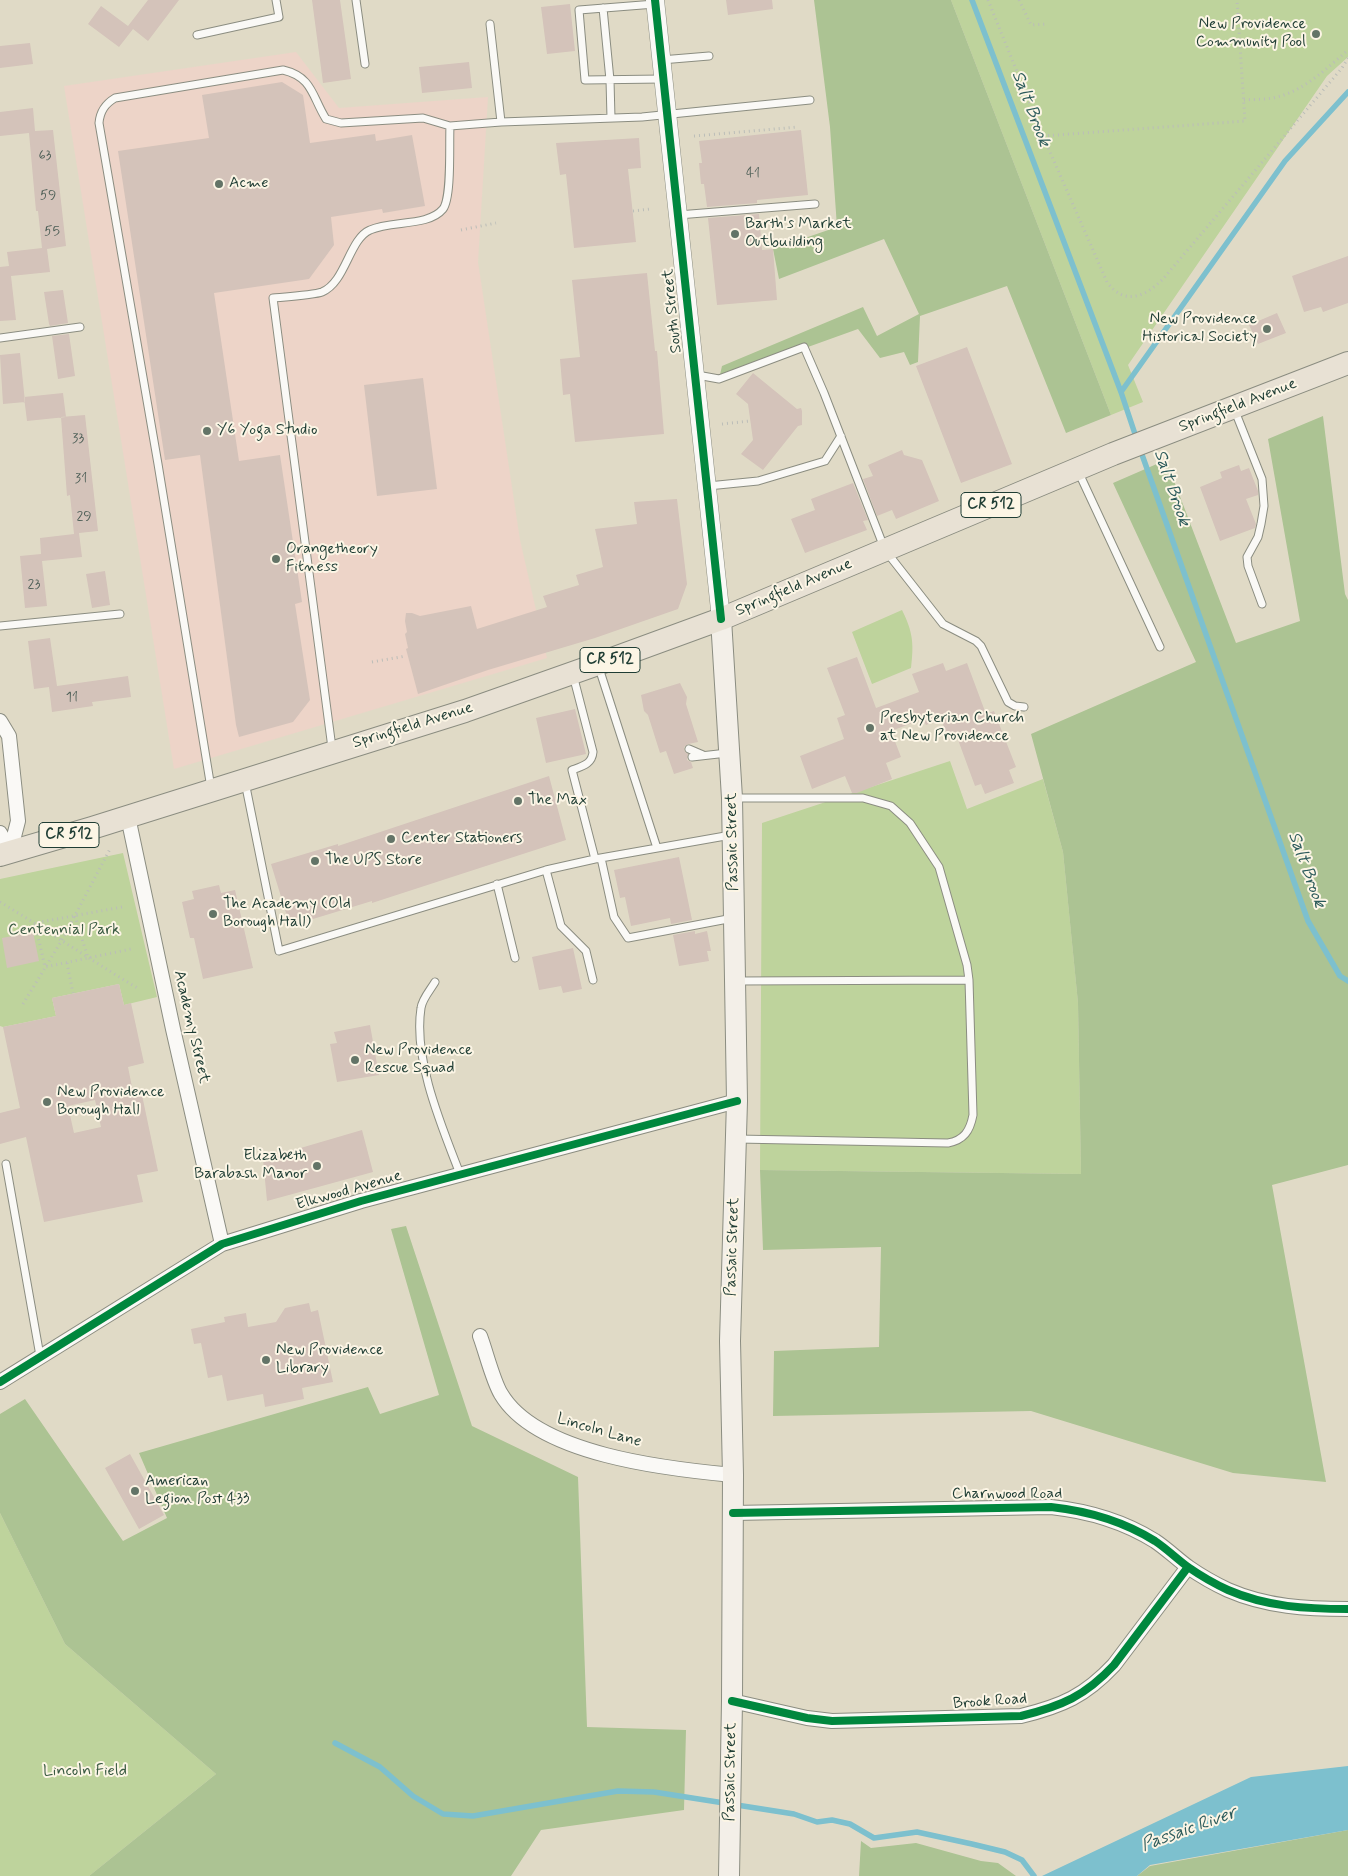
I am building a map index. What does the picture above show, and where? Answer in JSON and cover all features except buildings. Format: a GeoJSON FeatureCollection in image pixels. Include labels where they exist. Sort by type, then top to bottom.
{"type":"FeatureCollection","features":[{"type":"Feature","properties":{"kind":"main road","name":"Springfield Avenue"},"geometry":{"type":"LineString","coordinates":[[4,846],[128,817],[332,751],[465,711],[573,673],[721,619],[1113,454],[1348,363]]}},
{"type":"Feature","properties":{"kind":"main road","name":"Passaic Street"},"geometry":{"type":"LineString","coordinates":[[721,619],[732,798],[737,1101],[730,1341],[733,1475],[729,1876]]}},
{"type":"Feature","properties":{"kind":"street","name":"South Street"},"geometry":{"type":"LineString","coordinates":[[655,2],[721,619]]}},
{"type":"Feature","properties":{"kind":"street"},"geometry":{"type":"LineString","coordinates":[[0,721],[9,736],[18,821],[4,846]]}},
{"type":"Feature","properties":{"kind":"street","name":"Academy Street"},"geometry":{"type":"LineString","coordinates":[[128,817],[222,1244]]}},
{"type":"Feature","properties":{"kind":"street","name":"Elkwood Avenue"},"geometry":{"type":"LineString","coordinates":[[0,1382],[222,1244],[361,1201],[737,1101]]}},
{"type":"Feature","properties":{"kind":"street","name":"Lincoln Lane"},"geometry":{"type":"LineString","coordinates":[[480,1336],[501,1394],[520,1416],[544,1433],[571,1444],[614,1456],[690,1471],[733,1475]]}},
{"type":"Feature","properties":{"kind":"street","name":"Charnwood Road"},"geometry":{"type":"LineString","coordinates":[[732,1512],[1051,1507],[1073,1510],[1095,1514],[1137,1531],[1156,1542],[1188,1567],[1230,1591],[1276,1605],[1300,1609],[1348,1609]]}},
{"type":"Feature","properties":{"kind":"street","name":"Brook Road"},"geometry":{"type":"LineString","coordinates":[[732,1701],[807,1718],[832,1721],[1021,1716],[1051,1708],[1079,1695],[1104,1676],[1188,1567]]}},
{"type":"Feature","properties":{"kind":"lane"},"geometry":{"type":"LineString","coordinates":[[197,35],[279,17],[276,0]]}},
{"type":"Feature","properties":{"kind":"lane"},"geometry":{"type":"LineString","coordinates":[[356,0],[364,64]]}},
{"type":"Feature","properties":{"kind":"lane"},"geometry":{"type":"LineString","coordinates":[[655,2],[579,10],[584,80],[663,79]]}},
{"type":"Feature","properties":{"kind":"lane"},"geometry":{"type":"LineString","coordinates":[[603,8],[610,80],[611,118]]}},
{"type":"Feature","properties":{"kind":"lane"},"geometry":{"type":"LineString","coordinates":[[490,24],[501,122]]}},
{"type":"Feature","properties":{"kind":"lane"},"geometry":{"type":"LineString","coordinates":[[661,60],[709,56]]}},
{"type":"Feature","properties":{"kind":"lane"},"geometry":{"type":"LineString","coordinates":[[212,790],[99,123],[100,116],[108,102],[115,98],[283,70],[304,79],[314,92],[318,106],[326,120],[341,123],[424,118],[450,126],[501,122],[642,117],[810,100]]}},
{"type":"Feature","properties":{"kind":"lane"},"geometry":{"type":"LineString","coordinates":[[332,751],[273,298],[322,292],[330,286],[343,269],[362,234],[377,227],[427,219],[444,208],[448,198],[449,186],[450,126]]}},
{"type":"Feature","properties":{"kind":"lane"},"geometry":{"type":"LineString","coordinates":[[678,216],[815,204]]}},
{"type":"Feature","properties":{"kind":"lane"},"geometry":{"type":"LineString","coordinates":[[0,338],[80,328]]}},
{"type":"Feature","properties":{"kind":"lane"},"geometry":{"type":"LineString","coordinates":[[694,374],[719,379],[804,347],[885,550],[943,624],[976,641],[981,646],[1008,702],[1015,706],[1024,707]]}},
{"type":"Feature","properties":{"kind":"lane"},"geometry":{"type":"LineString","coordinates":[[1234,408],[1262,479],[1264,506],[1261,524],[1258,537],[1247,557],[1248,566],[1262,604]]}},
{"type":"Feature","properties":{"kind":"lane"},"geometry":{"type":"LineString","coordinates":[[706,486],[758,481],[825,461],[841,436]]}},
{"type":"Feature","properties":{"kind":"lane"},"geometry":{"type":"LineString","coordinates":[[1077,469],[1160,648]]}},
{"type":"Feature","properties":{"kind":"lane"},"geometry":{"type":"LineString","coordinates":[[0,626],[120,614]]}},
{"type":"Feature","properties":{"kind":"lane"},"geometry":{"type":"LineString","coordinates":[[598,664],[657,848]]}},
{"type":"Feature","properties":{"kind":"lane"},"geometry":{"type":"LineString","coordinates":[[573,673],[593,752],[590,762],[585,766],[572,770],[614,917],[628,938],[734,918]]}},
{"type":"Feature","properties":{"kind":"lane"},"geometry":{"type":"LineString","coordinates":[[689,749],[703,756]]}},
{"type":"Feature","properties":{"kind":"lane"},"geometry":{"type":"LineString","coordinates":[[693,761],[703,756],[730,752]]}},
{"type":"Feature","properties":{"kind":"lane"},"geometry":{"type":"LineString","coordinates":[[245,779],[279,950],[546,870],[733,834]]}},
{"type":"Feature","properties":{"kind":"lane"},"geometry":{"type":"LineString","coordinates":[[732,798],[863,798],[891,806],[910,823],[939,867],[967,964],[973,1115],[970,1127],[965,1135],[958,1141],[948,1143],[736,1139]]}},
{"type":"Feature","properties":{"kind":"lane"},"geometry":{"type":"LineString","coordinates":[[546,870],[561,926],[586,951],[594,980]]}},
{"type":"Feature","properties":{"kind":"lane"},"geometry":{"type":"LineString","coordinates":[[496,884],[515,958]]}},
{"type":"Feature","properties":{"kind":"lane"},"geometry":{"type":"LineString","coordinates":[[735,981],[969,980]]}},
{"type":"Feature","properties":{"kind":"lane"},"geometry":{"type":"LineString","coordinates":[[435,982],[421,1006],[419,1036],[424,1068],[440,1122],[460,1174]]}},
{"type":"Feature","properties":{"kind":"lane"},"geometry":{"type":"LineString","coordinates":[[6,1164],[40,1356]]}},
{"type":"Feature","properties":{"kind":"path"},"geometry":{"type":"LineString","coordinates":[[988,0],[1043,136],[1107,282],[1116,292],[1136,297],[1154,287],[1162,279],[1335,76],[1348,58]]}},
{"type":"Feature","properties":{"kind":"path"},"geometry":{"type":"LineString","coordinates":[[1019,0],[1031,25],[1047,24]]}},
{"type":"Feature","properties":{"kind":"path"},"geometry":{"type":"LineString","coordinates":[[1043,136],[1246,121],[1236,0]]}},
{"type":"Feature","properties":{"kind":"path"},"geometry":{"type":"LineString","coordinates":[[1244,100],[1272,98],[1287,94],[1312,80],[1348,50]]}},
{"type":"Feature","properties":{"kind":"path"},"geometry":{"type":"LineString","coordinates":[[694,136],[798,127]]}},
{"type":"Feature","properties":{"kind":"path"},"geometry":{"type":"LineString","coordinates":[[633,212],[650,209]]}},
{"type":"Feature","properties":{"kind":"path"},"geometry":{"type":"LineString","coordinates":[[462,230],[496,223]]}},
{"type":"Feature","properties":{"kind":"path"},"geometry":{"type":"LineString","coordinates":[[722,424],[750,421]]}},
{"type":"Feature","properties":{"kind":"path"},"geometry":{"type":"LineString","coordinates":[[372,662],[406,656]]}},
{"type":"Feature","properties":{"kind":"path"},"geometry":{"type":"LineString","coordinates":[[23,1004],[62,940],[110,849]]}},
{"type":"Feature","properties":{"kind":"path"},"geometry":{"type":"LineString","coordinates":[[0,902],[36,923],[88,959],[139,989]]}},
{"type":"Feature","properties":{"kind":"path"},"geometry":{"type":"LineString","coordinates":[[36,923],[122,907]]}},
{"type":"Feature","properties":{"kind":"path"},"geometry":{"type":"LineString","coordinates":[[75,916],[88,959]]}},
{"type":"Feature","properties":{"kind":"path"},"geometry":{"type":"LineString","coordinates":[[36,923],[45,967]]}},
{"type":"Feature","properties":{"kind":"path"},"geometry":{"type":"LineString","coordinates":[[45,967],[131,949]]}},
{"type":"Feature","properties":{"kind":"path"},"geometry":{"type":"LineString","coordinates":[[67,963],[73,993]]}},
{"type":"Feature","properties":{"kind":"shaded area"},"geometry":{"type":"Polygon","coordinates":[[[296,52],[339,108],[488,97],[478,262],[520,540],[547,658],[174,769],[64,86],[296,52]]]}},
{"type":"Feature","properties":{"kind":"green space"},"geometry":{"type":"Polygon","coordinates":[[[814,0],[951,0],[1111,415],[1066,433],[1007,286],[920,316],[918,362],[910,365],[904,352],[880,358],[858,329],[719,379],[722,366],[863,307],[877,336],[919,314],[884,239],[779,279],[773,249],[837,227],[830,127],[814,0]]]}},
{"type":"Feature","properties":{"kind":"green space"},"geometry":{"type":"Polygon","coordinates":[[[951,0],[1348,0],[1348,57],[1327,76],[1128,365],[1143,402],[1111,415],[951,0]]]}},
{"type":"Feature","properties":{"kind":"green space"},"geometry":{"type":"Polygon","coordinates":[[[1323,416],[1345,594],[1348,600],[1348,1165],[1272,1185],[1326,1482],[1233,1473],[1031,1411],[773,1416],[774,1351],[879,1347],[881,1247],[763,1250],[760,1170],[1081,1174],[1078,1003],[1063,852],[1031,734],[1196,662],[1113,483],[1166,460],[1236,643],[1300,621],[1268,439],[1323,416]]]}},
{"type":"Feature","properties":{"kind":"green space"},"geometry":{"type":"Polygon","coordinates":[[[902,610],[912,638],[911,668],[872,684],[852,632],[902,610]]]}},
{"type":"Feature","properties":{"kind":"green space"},"geometry":{"type":"Polygon","coordinates":[[[950,761],[967,809],[1043,779],[1063,852],[1078,1003],[1081,1174],[760,1170],[762,823],[950,761]]]}},
{"type":"Feature","properties":{"kind":"green space","name":"Centennial Park"},"geometry":{"type":"Polygon","coordinates":[[[123,853],[157,997],[124,1005],[119,984],[52,998],[56,1016],[3,1027],[0,1026],[0,879],[123,853]]]}},
{"type":"Feature","properties":{"kind":"green space"},"geometry":{"type":"Polygon","coordinates":[[[406,1226],[472,1426],[578,1477],[587,1727],[686,1730],[684,1810],[541,1830],[511,1876],[89,1876],[216,1774],[65,1644],[0,1513],[0,1414],[25,1399],[123,1541],[167,1518],[139,1453],[368,1387],[380,1414],[439,1395],[391,1229],[406,1226]]]}},
{"type":"Feature","properties":{"kind":"green space","name":"Lincoln Field"},"geometry":{"type":"Polygon","coordinates":[[[0,1513],[65,1644],[216,1774],[89,1876],[0,1876],[0,1513]]]}},
{"type":"Feature","properties":{"kind":"green space"},"geometry":{"type":"Polygon","coordinates":[[[1348,1830],[1348,1876],[1137,1876],[1150,1866],[1348,1830]]]}},
{"type":"Feature","properties":{"kind":"green space"},"geometry":{"type":"Polygon","coordinates":[[[861,1841],[871,1848],[916,1843],[981,1861],[998,1863],[1016,1876],[859,1876],[861,1841]]]}},
{"type":"Feature","properties":{"kind":"water","name":"Passaic River"},"geometry":{"type":"Polygon","coordinates":[[[1348,1766],[1348,1830],[1150,1865],[1137,1876],[1042,1876],[1251,1777],[1348,1766]]]}},
{"type":"Feature","properties":{"kind":"waterway","name":"Salt Brook"},"geometry":{"type":"LineString","coordinates":[[972,0],[1121,392],[1137,440]]}},
{"type":"Feature","properties":{"kind":"waterway"},"geometry":{"type":"LineString","coordinates":[[1121,392],[1285,161],[1348,92]]}},
{"type":"Feature","properties":{"kind":"waterway","name":"Salt Brook"},"geometry":{"type":"LineString","coordinates":[[1140,449],[1308,921],[1340,976],[1348,981]]}},
{"type":"Feature","properties":{"kind":"waterway"},"geometry":{"type":"LineString","coordinates":[[335,1743],[380,1767],[413,1796],[443,1814],[473,1816],[618,1791],[654,1792],[794,1814],[817,1822],[832,1820],[850,1824],[874,1838],[917,1832],[972,1844],[1005,1852],[1022,1860],[1034,1876]]}},
{"type":"Feature","properties":{"kind":"cycle path"},"geometry":{"type":"LineString","coordinates":[[655,0],[721,619]]}},
{"type":"Feature","properties":{"kind":"cycle path"},"geometry":{"type":"LineString","coordinates":[[0,1382],[222,1244],[361,1201],[737,1101]]}},
{"type":"Feature","properties":{"kind":"cycle path"},"geometry":{"type":"LineString","coordinates":[[733,1513],[1051,1507],[1065,1509],[1105,1518],[1143,1534],[1164,1547],[1203,1577],[1243,1596],[1287,1606],[1348,1609]]}},
{"type":"Feature","properties":{"kind":"cycle path"},"geometry":{"type":"LineString","coordinates":[[732,1701],[807,1718],[832,1721],[1021,1716],[1036,1712],[1061,1704],[1083,1692],[1103,1676],[1114,1665],[1188,1567]]}},
{"type":"Feature","properties":{"kind":"place","name":"New Providence Community Pool"},"geometry":{"type":"Point","coordinates":[1316,34]}},
{"type":"Feature","properties":{"kind":"place","name":"Acme"},"geometry":{"type":"Point","coordinates":[219,184]}},
{"type":"Feature","properties":{"kind":"place","name":"Barth's Market Outbuilding"},"geometry":{"type":"Point","coordinates":[735,234]}},
{"type":"Feature","properties":{"kind":"place","name":"New Providence Historical Society"},"geometry":{"type":"Point","coordinates":[1267,329]}},
{"type":"Feature","properties":{"kind":"place","name":"Y6 Yoga Studio"},"geometry":{"type":"Point","coordinates":[207,431]}},
{"type":"Feature","properties":{"kind":"place","name":"Orangetheory Fitness"},"geometry":{"type":"Point","coordinates":[276,559]}},
{"type":"Feature","properties":{"kind":"place","name":"Presbyterian Church at New Providence"},"geometry":{"type":"Point","coordinates":[870,728]}},
{"type":"Feature","properties":{"kind":"place","name":"The Max"},"geometry":{"type":"Point","coordinates":[518,801]}},
{"type":"Feature","properties":{"kind":"place","name":"Center Stationers"},"geometry":{"type":"Point","coordinates":[391,839]}},
{"type":"Feature","properties":{"kind":"place","name":"The UPS Store"},"geometry":{"type":"Point","coordinates":[315,861]}},
{"type":"Feature","properties":{"kind":"place","name":"The Academy (Old Borough Hall)"},"geometry":{"type":"Point","coordinates":[213,914]}},
{"type":"Feature","properties":{"kind":"place","name":"New Providence Rescue Squad"},"geometry":{"type":"Point","coordinates":[355,1060]}},
{"type":"Feature","properties":{"kind":"place","name":"New Providence Borough Hall"},"geometry":{"type":"Point","coordinates":[47,1102]}},
{"type":"Feature","properties":{"kind":"place","name":"Elizabeth Barabash Manor"},"geometry":{"type":"Point","coordinates":[317,1166]}},
{"type":"Feature","properties":{"kind":"place","name":"New Providence Library"},"geometry":{"type":"Point","coordinates":[266,1360]}},
{"type":"Feature","properties":{"kind":"place","name":"American Legion Post 433"},"geometry":{"type":"Point","coordinates":[135,1491]}}]}
